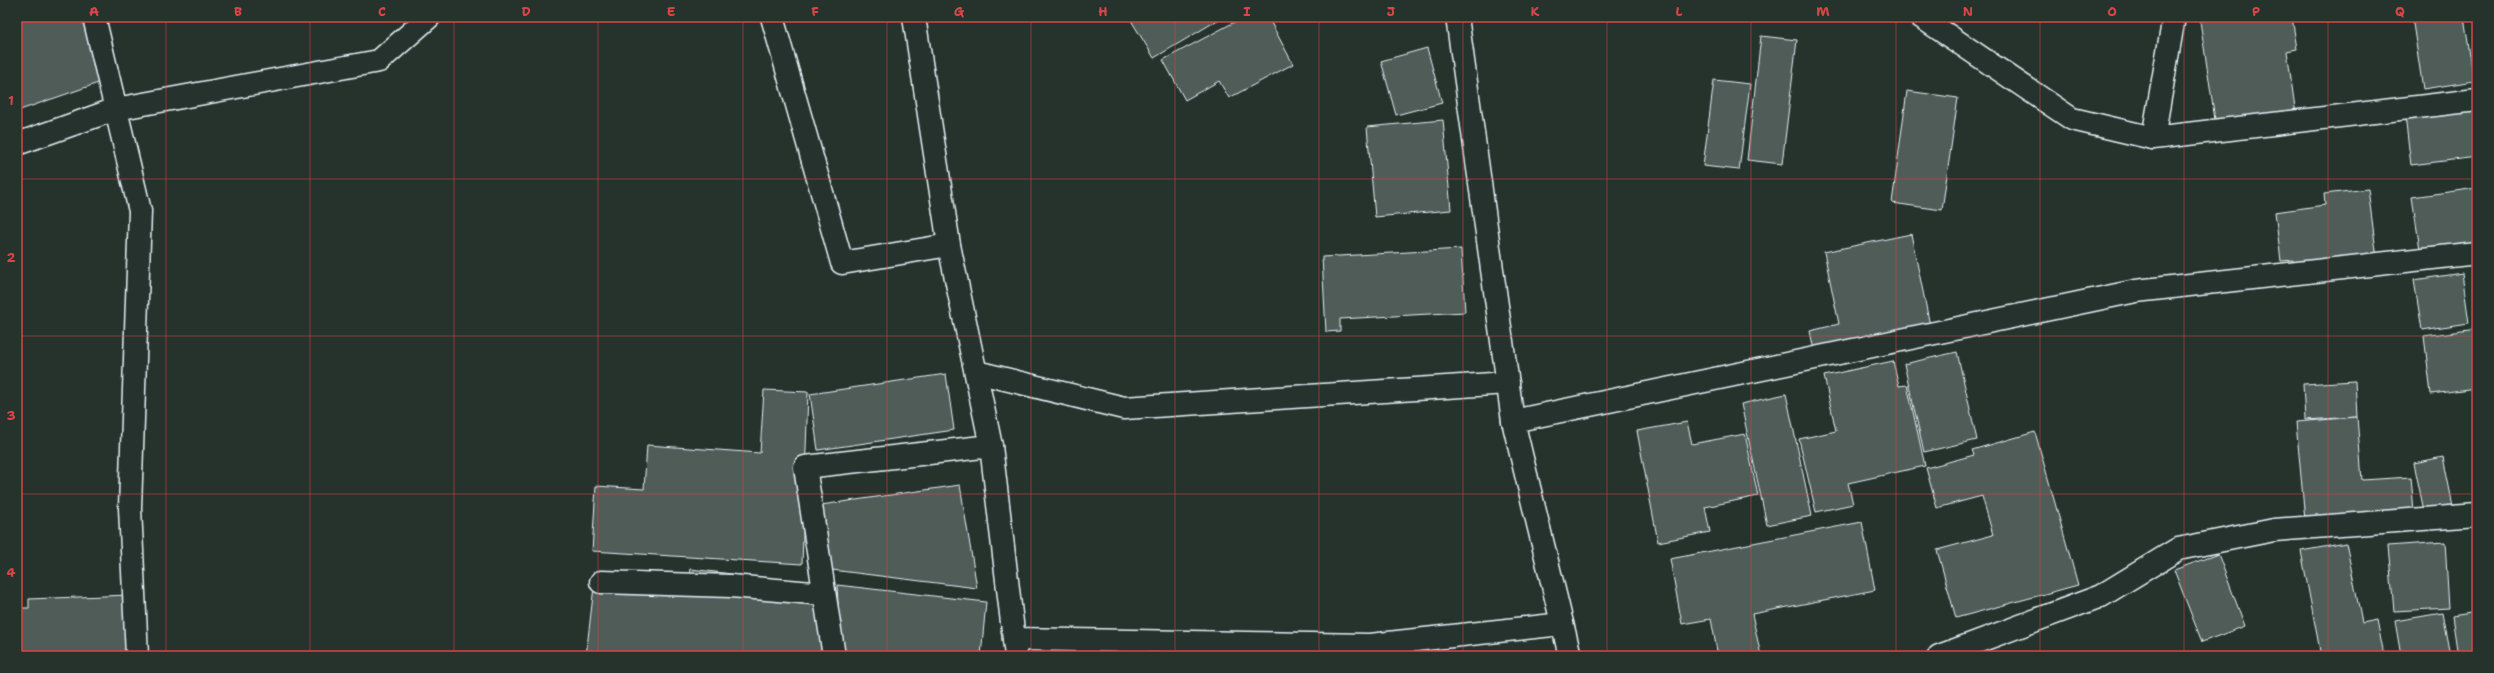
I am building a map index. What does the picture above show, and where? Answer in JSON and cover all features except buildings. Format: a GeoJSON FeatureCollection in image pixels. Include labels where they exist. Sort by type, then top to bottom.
{"type":"FeatureCollection","features":[{"type":"Feature","properties":{"kind":"street"},"geometry":{"type":"LineString","coordinates":[[94,17],[140,211],[130,508],[137,656]]}},
{"type":"Feature","properties":{"kind":"street"},"geometry":{"type":"LineString","coordinates":[[17,144],[116,109],[379,61],[429,17]]}},
{"type":"Feature","properties":{"kind":"street"},"geometry":{"type":"LineString","coordinates":[[772,17],[842,263],[949,245]]}},
{"type":"Feature","properties":{"kind":"street"},"geometry":{"type":"LineString","coordinates":[[914,17],[949,245],[991,446],[1015,648],[1370,645],[1562,624]]}},
{"type":"Feature","properties":{"kind":"street"},"geometry":{"type":"LineString","coordinates":[[1457,17],[1514,421],[1570,656]]}},
{"type":"Feature","properties":{"kind":"street"},"geometry":{"type":"LineString","coordinates":[[1921,17],[2072,119],[2153,138],[2477,100]]}},
{"type":"Feature","properties":{"kind":"street"},"geometry":{"type":"LineString","coordinates":[[2153,138],[2174,17]]}},
{"type":"Feature","properties":{"kind":"street"},"geometry":{"type":"LineString","coordinates":[[1514,421],[2136,291],[2477,253]]}},
{"type":"Feature","properties":{"kind":"street"},"geometry":{"type":"LineString","coordinates":[[976,372],[1124,408],[1508,383]]}},
{"type":"Feature","properties":{"kind":"street"},"geometry":{"type":"LineString","coordinates":[[834,656],[805,467],[991,446]]}},
{"type":"Feature","properties":{"kind":"street"},"geometry":{"type":"LineString","coordinates":[[1939,656],[2101,596],[2178,549],[2274,530],[2477,516]]}},
{"type":"Feature","properties":{"kind":"street"},"geometry":{"type":"LineString","coordinates":[[600,582],[731,586],[824,594]]}}]}
